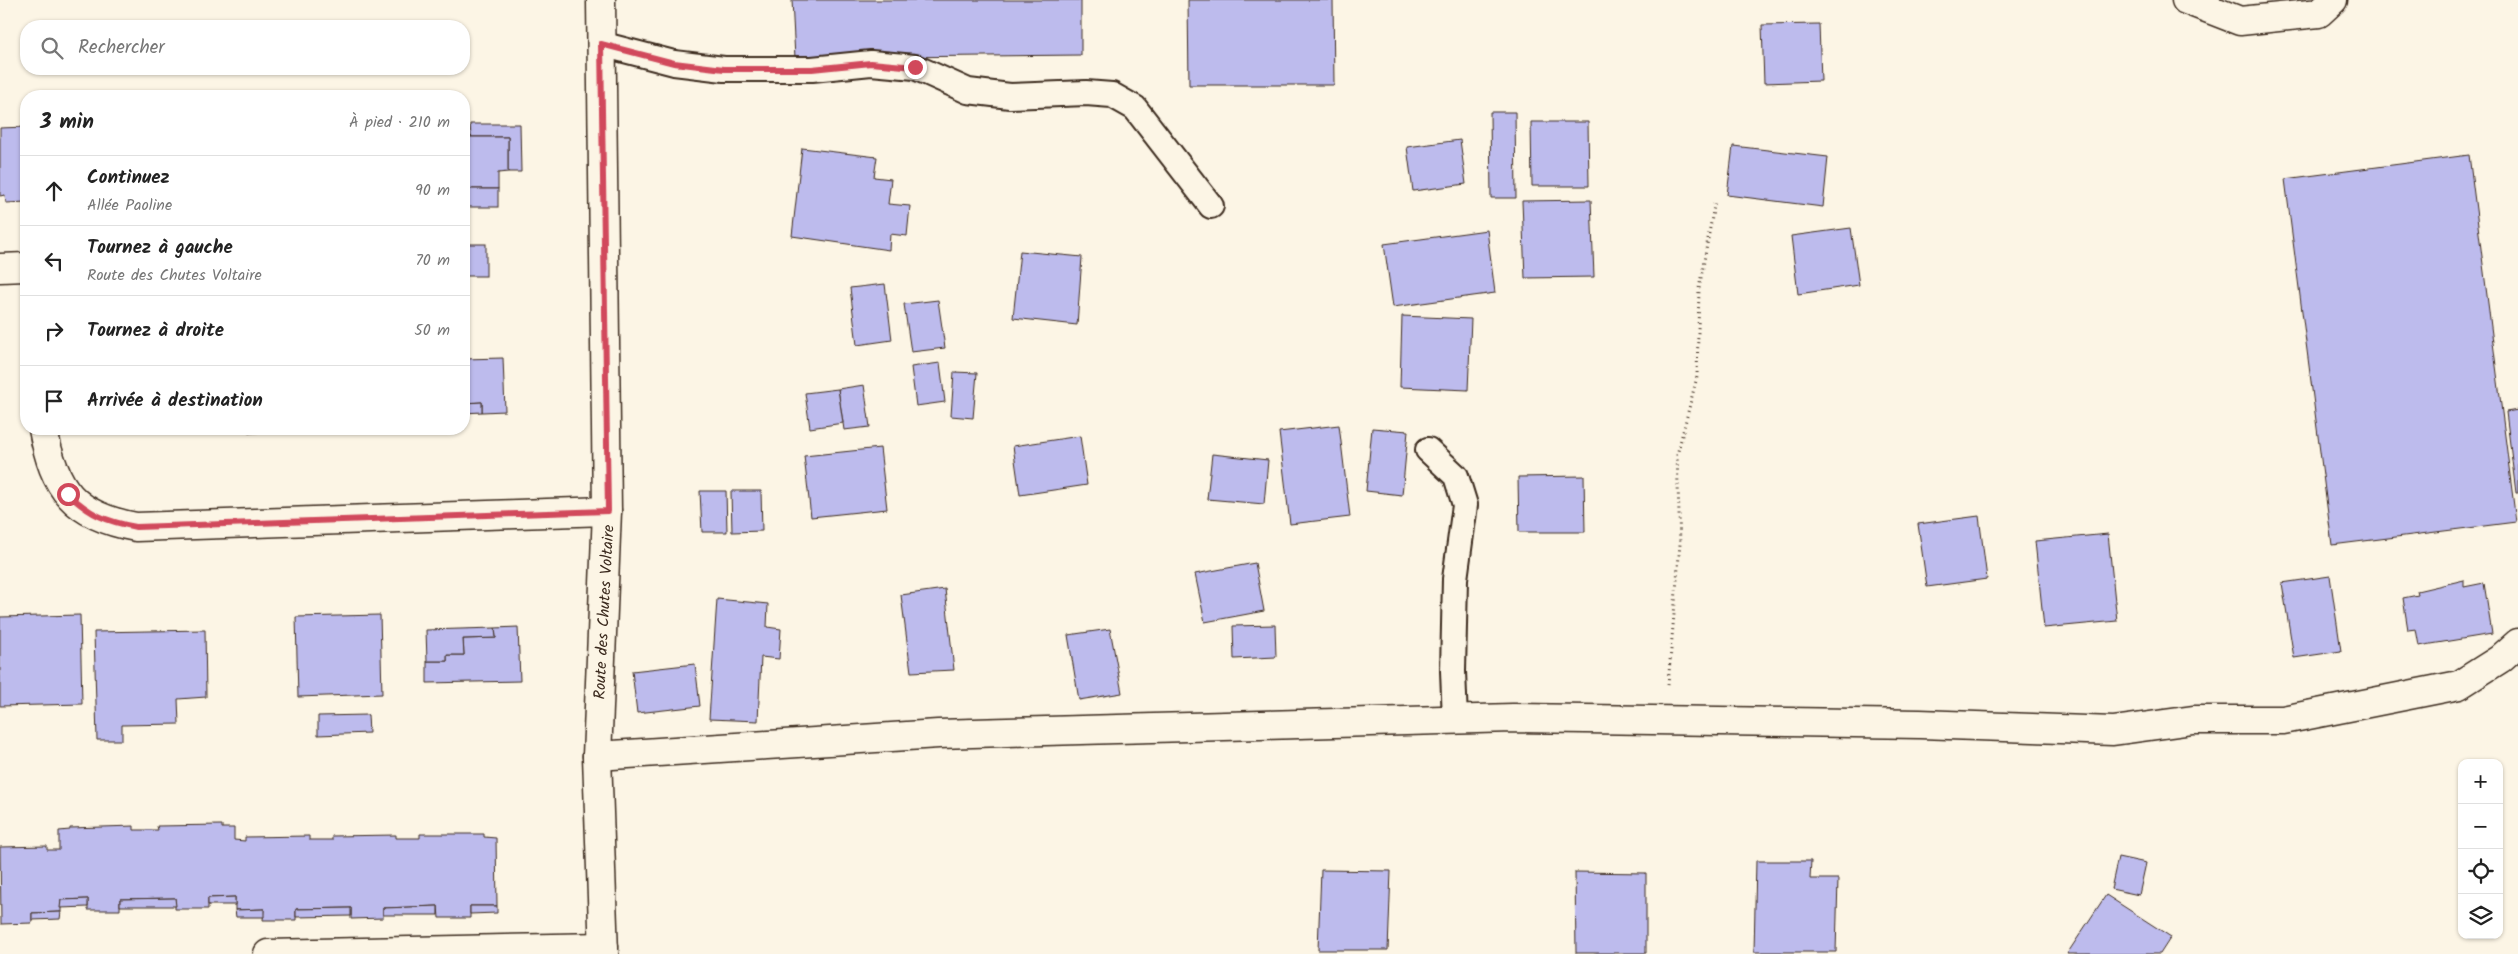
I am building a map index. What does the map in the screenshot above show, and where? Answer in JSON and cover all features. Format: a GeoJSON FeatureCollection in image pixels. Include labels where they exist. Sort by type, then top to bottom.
{"type":"FeatureCollection","features":[{"type":"Feature","properties":{"kind":"street","name":"Route des Chutes Voltaire"},"geometry":{"type":"LineString","coordinates":[[601,0],[608,511],[597,756],[604,951]]}},
{"type":"Feature","properties":{"kind":"street"},"geometry":{"type":"LineString","coordinates":[[2186,0],[2240,21],[2319,13],[2332,0]]}},
{"type":"Feature","properties":{"kind":"street"},"geometry":{"type":"LineString","coordinates":[[0,268],[20,267]]}},
{"type":"Feature","properties":{"kind":"street"},"geometry":{"type":"LineString","coordinates":[[45,435],[56,477],[68,494],[88,512],[109,522],[136,527],[608,511]]}},
{"type":"Feature","properties":{"kind":"street"},"geometry":{"type":"LineString","coordinates":[[597,756],[938,734],[1455,720],[1664,720],[1920,724],[2113,731],[2193,720],[2283,720],[2384,698],[2459,685],[2500,660],[2518,643]]}},
{"type":"Feature","properties":{"kind":"street"},"geometry":{"type":"LineString","coordinates":[[268,954],[604,951]]}},
{"type":"Feature","properties":{"kind":"lane"},"geometry":{"type":"LineString","coordinates":[[601,44],[674,63],[724,69],[812,69],[871,63],[915,67],[968,91],[1010,96],[1086,93],[1112,95],[1135,108],[1211,206]]}},
{"type":"Feature","properties":{"kind":"lane"},"geometry":{"type":"LineString","coordinates":[[1428,450],[1456,476],[1465,505],[1455,579],[1453,671],[1455,720]]}},
{"type":"Feature","properties":{"kind":"path"},"geometry":{"type":"LineString","coordinates":[[1664,720],[1673,642],[1680,544],[1678,456],[1697,377],[1699,289],[1715,200]]}},
{"type":"Feature","properties":{"kind":"building"},"geometry":{"type":"Polygon","coordinates":[[[792,0],[1081,0],[1081,55],[795,58],[792,0]]]}},
{"type":"Feature","properties":{"kind":"building"},"geometry":{"type":"Polygon","coordinates":[[[1188,0],[1333,0],[1334,85],[1189,85],[1188,0]]]}},
{"type":"Feature","properties":{"kind":"building"},"geometry":{"type":"Polygon","coordinates":[[[1819,24],[1821,81],[1764,83],[1762,25],[1819,24]]]}},
{"type":"Feature","properties":{"kind":"building"},"geometry":{"type":"Polygon","coordinates":[[[1490,112],[1515,112],[1516,198],[1491,198],[1490,112]]]}},
{"type":"Feature","properties":{"kind":"building"},"geometry":{"type":"Polygon","coordinates":[[[1531,122],[1588,122],[1589,186],[1532,186],[1531,122]]]}},
{"type":"Feature","properties":{"kind":"building"},"geometry":{"type":"Polygon","coordinates":[[[470,124],[520,124],[521,172],[508,172],[508,137],[471,137],[470,124]]]}},
{"type":"Feature","properties":{"kind":"building"},"geometry":{"type":"Polygon","coordinates":[[[20,127],[20,202],[6,203],[5,195],[0,196],[0,128],[20,127]]]}},
{"type":"Feature","properties":{"kind":"building"},"geometry":{"type":"Polygon","coordinates":[[[470,137],[508,137],[508,172],[498,173],[498,189],[470,189],[470,137]]]}},
{"type":"Feature","properties":{"kind":"building"},"geometry":{"type":"Polygon","coordinates":[[[1460,140],[1466,184],[1413,191],[1407,147],[1460,140]]]}},
{"type":"Feature","properties":{"kind":"building"},"geometry":{"type":"Polygon","coordinates":[[[1733,146],[1828,157],[1823,207],[1727,195],[1733,146]]]}},
{"type":"Feature","properties":{"kind":"building"},"geometry":{"type":"Polygon","coordinates":[[[802,148],[877,157],[874,177],[891,179],[888,204],[910,206],[907,236],[890,234],[889,250],[792,236],[802,148]]]}},
{"type":"Feature","properties":{"kind":"building"},"geometry":{"type":"Polygon","coordinates":[[[2469,155],[2516,522],[2332,545],[2285,179],[2469,155]]]}},
{"type":"Feature","properties":{"kind":"building"},"geometry":{"type":"Polygon","coordinates":[[[470,189],[498,189],[498,207],[470,207],[470,189]]]}},
{"type":"Feature","properties":{"kind":"building"},"geometry":{"type":"Polygon","coordinates":[[[1591,200],[1594,277],[1525,278],[1522,201],[1591,200]]]}},
{"type":"Feature","properties":{"kind":"building"},"geometry":{"type":"Polygon","coordinates":[[[1851,228],[1859,285],[1798,294],[1791,236],[1851,228]]]}},
{"type":"Feature","properties":{"kind":"building"},"geometry":{"type":"Polygon","coordinates":[[[1487,230],[1495,293],[1393,307],[1384,244],[1487,230]]]}},
{"type":"Feature","properties":{"kind":"building"},"geometry":{"type":"Polygon","coordinates":[[[470,244],[486,244],[486,276],[470,276],[470,244]]]}},
{"type":"Feature","properties":{"kind":"building"},"geometry":{"type":"Polygon","coordinates":[[[1020,251],[1082,257],[1077,325],[1013,318],[1020,251]]]}},
{"type":"Feature","properties":{"kind":"building"},"geometry":{"type":"Polygon","coordinates":[[[885,284],[892,340],[857,345],[850,288],[885,284]]]}},
{"type":"Feature","properties":{"kind":"building"},"geometry":{"type":"Polygon","coordinates":[[[938,300],[945,348],[911,352],[904,304],[938,300]]]}},
{"type":"Feature","properties":{"kind":"building"},"geometry":{"type":"Polygon","coordinates":[[[1402,316],[1471,319],[1468,390],[1400,387],[1402,316]]]}},
{"type":"Feature","properties":{"kind":"building"},"geometry":{"type":"Polygon","coordinates":[[[503,358],[505,411],[482,412],[482,402],[470,403],[470,359],[503,358]]]}},
{"type":"Feature","properties":{"kind":"building"},"geometry":{"type":"Polygon","coordinates":[[[940,363],[945,402],[916,406],[911,367],[940,363]]]}},
{"type":"Feature","properties":{"kind":"building"},"geometry":{"type":"Polygon","coordinates":[[[954,372],[977,373],[973,418],[951,416],[954,372]]]}},
{"type":"Feature","properties":{"kind":"building"},"geometry":{"type":"Polygon","coordinates":[[[864,385],[870,427],[844,430],[838,389],[864,385]]]}},
{"type":"Feature","properties":{"kind":"building"},"geometry":{"type":"Polygon","coordinates":[[[838,389],[843,423],[810,428],[805,393],[838,389]]]}},
{"type":"Feature","properties":{"kind":"building"},"geometry":{"type":"Polygon","coordinates":[[[482,402],[482,412],[470,413],[470,403],[482,402]]]}},
{"type":"Feature","properties":{"kind":"building"},"geometry":{"type":"Polygon","coordinates":[[[2518,410],[2518,493],[2516,493],[2506,412],[2518,410]]]}},
{"type":"Feature","properties":{"kind":"building"},"geometry":{"type":"Polygon","coordinates":[[[1339,425],[1350,517],[1290,524],[1279,432],[1339,425]]]}},
{"type":"Feature","properties":{"kind":"building"},"geometry":{"type":"Polygon","coordinates":[[[1372,428],[1408,431],[1402,495],[1366,491],[1372,428]]]}},
{"type":"Feature","properties":{"kind":"building"},"geometry":{"type":"Polygon","coordinates":[[[1080,436],[1087,485],[1020,495],[1013,446],[1080,436]]]}},
{"type":"Feature","properties":{"kind":"building"},"geometry":{"type":"Polygon","coordinates":[[[880,448],[887,509],[811,517],[804,456],[880,448]]]}},
{"type":"Feature","properties":{"kind":"building"},"geometry":{"type":"Polygon","coordinates":[[[1212,454],[1268,460],[1264,504],[1207,499],[1212,454]]]}},
{"type":"Feature","properties":{"kind":"building"},"geometry":{"type":"Polygon","coordinates":[[[1584,476],[1585,532],[1519,532],[1518,477],[1584,476]]]}},
{"type":"Feature","properties":{"kind":"building"},"geometry":{"type":"Polygon","coordinates":[[[700,491],[726,491],[727,532],[702,532],[700,491]]]}},
{"type":"Feature","properties":{"kind":"building"},"geometry":{"type":"Polygon","coordinates":[[[731,491],[761,491],[762,531],[732,532],[731,491]]]}},
{"type":"Feature","properties":{"kind":"building"},"geometry":{"type":"Polygon","coordinates":[[[1979,516],[1987,579],[1927,587],[1918,524],[1979,516]]]}},
{"type":"Feature","properties":{"kind":"building"},"geometry":{"type":"Polygon","coordinates":[[[2108,534],[2117,621],[2044,628],[2035,541],[2108,534]]]}},
{"type":"Feature","properties":{"kind":"building"},"geometry":{"type":"Polygon","coordinates":[[[1255,563],[1264,611],[1205,622],[1195,574],[1255,563]]]}},
{"type":"Feature","properties":{"kind":"building"},"geometry":{"type":"Polygon","coordinates":[[[2330,576],[2341,651],[2294,658],[2282,583],[2330,576]]]}},
{"type":"Feature","properties":{"kind":"building"},"geometry":{"type":"Polygon","coordinates":[[[2464,580],[2464,587],[2484,583],[2492,634],[2419,646],[2416,629],[2408,630],[2403,598],[2418,595],[2417,591],[2464,580]]]}},
{"type":"Feature","properties":{"kind":"building"},"geometry":{"type":"Polygon","coordinates":[[[945,589],[954,670],[911,672],[901,595],[945,589]]]}},
{"type":"Feature","properties":{"kind":"building"},"geometry":{"type":"Polygon","coordinates":[[[717,599],[768,604],[767,627],[781,629],[779,659],[761,657],[758,721],[709,719],[717,599]]]}},
{"type":"Feature","properties":{"kind":"building"},"geometry":{"type":"Polygon","coordinates":[[[80,615],[82,704],[0,706],[0,617],[80,615]]]}},
{"type":"Feature","properties":{"kind":"building"},"geometry":{"type":"Polygon","coordinates":[[[380,615],[382,694],[298,697],[296,617],[380,615]]]}},
{"type":"Feature","properties":{"kind":"building"},"geometry":{"type":"Polygon","coordinates":[[[1275,625],[1276,657],[1234,659],[1233,626],[1275,625]]]}},
{"type":"Feature","properties":{"kind":"building"},"geometry":{"type":"Polygon","coordinates":[[[518,627],[520,681],[427,683],[427,661],[447,661],[447,655],[464,655],[463,639],[496,638],[495,628],[518,627]]]}},
{"type":"Feature","properties":{"kind":"building"},"geometry":{"type":"Polygon","coordinates":[[[495,628],[496,638],[463,639],[464,655],[447,655],[447,661],[427,661],[426,630],[495,628]]]}},
{"type":"Feature","properties":{"kind":"building"},"geometry":{"type":"Polygon","coordinates":[[[1110,629],[1122,693],[1079,700],[1068,635],[1110,629]]]}},
{"type":"Feature","properties":{"kind":"building"},"geometry":{"type":"Polygon","coordinates":[[[205,630],[206,697],[178,699],[179,724],[122,725],[122,740],[97,740],[94,632],[205,630]]]}},
{"type":"Feature","properties":{"kind":"building"},"geometry":{"type":"Polygon","coordinates":[[[695,664],[700,706],[637,713],[632,671],[695,664]]]}},
{"type":"Feature","properties":{"kind":"building"},"geometry":{"type":"Polygon","coordinates":[[[368,715],[369,733],[318,735],[318,716],[368,715]]]}},
{"type":"Feature","properties":{"kind":"building"},"geometry":{"type":"Polygon","coordinates":[[[222,825],[222,828],[234,828],[234,840],[245,841],[245,837],[309,836],[309,840],[332,840],[332,836],[396,835],[396,838],[420,838],[420,834],[484,834],[484,837],[496,838],[497,906],[470,906],[470,918],[439,918],[438,906],[383,908],[383,918],[351,919],[351,908],[296,909],[296,920],[263,920],[264,909],[235,910],[235,897],[208,898],[208,909],[175,909],[175,898],[120,899],[120,910],[88,910],[88,899],[61,900],[61,912],[32,913],[32,923],[1,924],[0,847],[47,846],[47,850],[59,850],[59,831],[70,830],[70,828],[134,826],[134,830],[158,830],[157,826],[222,825]]]}},
{"type":"Feature","properties":{"kind":"building"},"geometry":{"type":"Polygon","coordinates":[[[2118,857],[2146,863],[2139,895],[2111,889],[2118,857]]]}},
{"type":"Feature","properties":{"kind":"building"},"geometry":{"type":"Polygon","coordinates":[[[1756,861],[1811,861],[1810,879],[1838,879],[1836,952],[1754,952],[1756,861]]]}},
{"type":"Feature","properties":{"kind":"building"},"geometry":{"type":"Polygon","coordinates":[[[1321,870],[1391,871],[1388,950],[1318,950],[1321,870]]]}},
{"type":"Feature","properties":{"kind":"building"},"geometry":{"type":"Polygon","coordinates":[[[1575,872],[1646,873],[1646,953],[1576,953],[1575,872]]]}},
{"type":"Feature","properties":{"kind":"building"},"geometry":{"type":"Polygon","coordinates":[[[2106,895],[2171,937],[2160,954],[2067,954],[2106,895]]]}},
{"type":"Feature","properties":{"kind":"building"},"geometry":{"type":"Polygon","coordinates":[[[235,897],[235,905],[208,905],[208,898],[235,897]]]}},
{"type":"Feature","properties":{"kind":"building"},"geometry":{"type":"Polygon","coordinates":[[[175,898],[176,906],[120,906],[120,899],[175,898]]]}},
{"type":"Feature","properties":{"kind":"building"},"geometry":{"type":"Polygon","coordinates":[[[88,899],[88,907],[60,908],[61,900],[88,899]]]}},
{"type":"Feature","properties":{"kind":"building"},"geometry":{"type":"Polygon","coordinates":[[[438,906],[438,915],[383,915],[383,908],[438,906]]]}},
{"type":"Feature","properties":{"kind":"building"},"geometry":{"type":"Polygon","coordinates":[[[470,906],[497,906],[497,913],[470,914],[470,906]]]}},
{"type":"Feature","properties":{"kind":"building"},"geometry":{"type":"Polygon","coordinates":[[[351,908],[351,916],[296,917],[296,909],[351,908]]]}},
{"type":"Feature","properties":{"kind":"building"},"geometry":{"type":"Polygon","coordinates":[[[264,909],[264,917],[236,917],[235,910],[264,909]]]}},
{"type":"Feature","properties":{"kind":"building"},"geometry":{"type":"Polygon","coordinates":[[[61,912],[60,919],[32,920],[32,913],[61,912]]]}},
{"type":"Feature","properties":{"kind":"route"},"geometry":{"type":"LineString","coordinates":[[68,494],[88,512],[109,522],[136,527],[608,511],[601,44],[674,63],[724,69],[812,69],[871,63],[915,67]]}}]}
